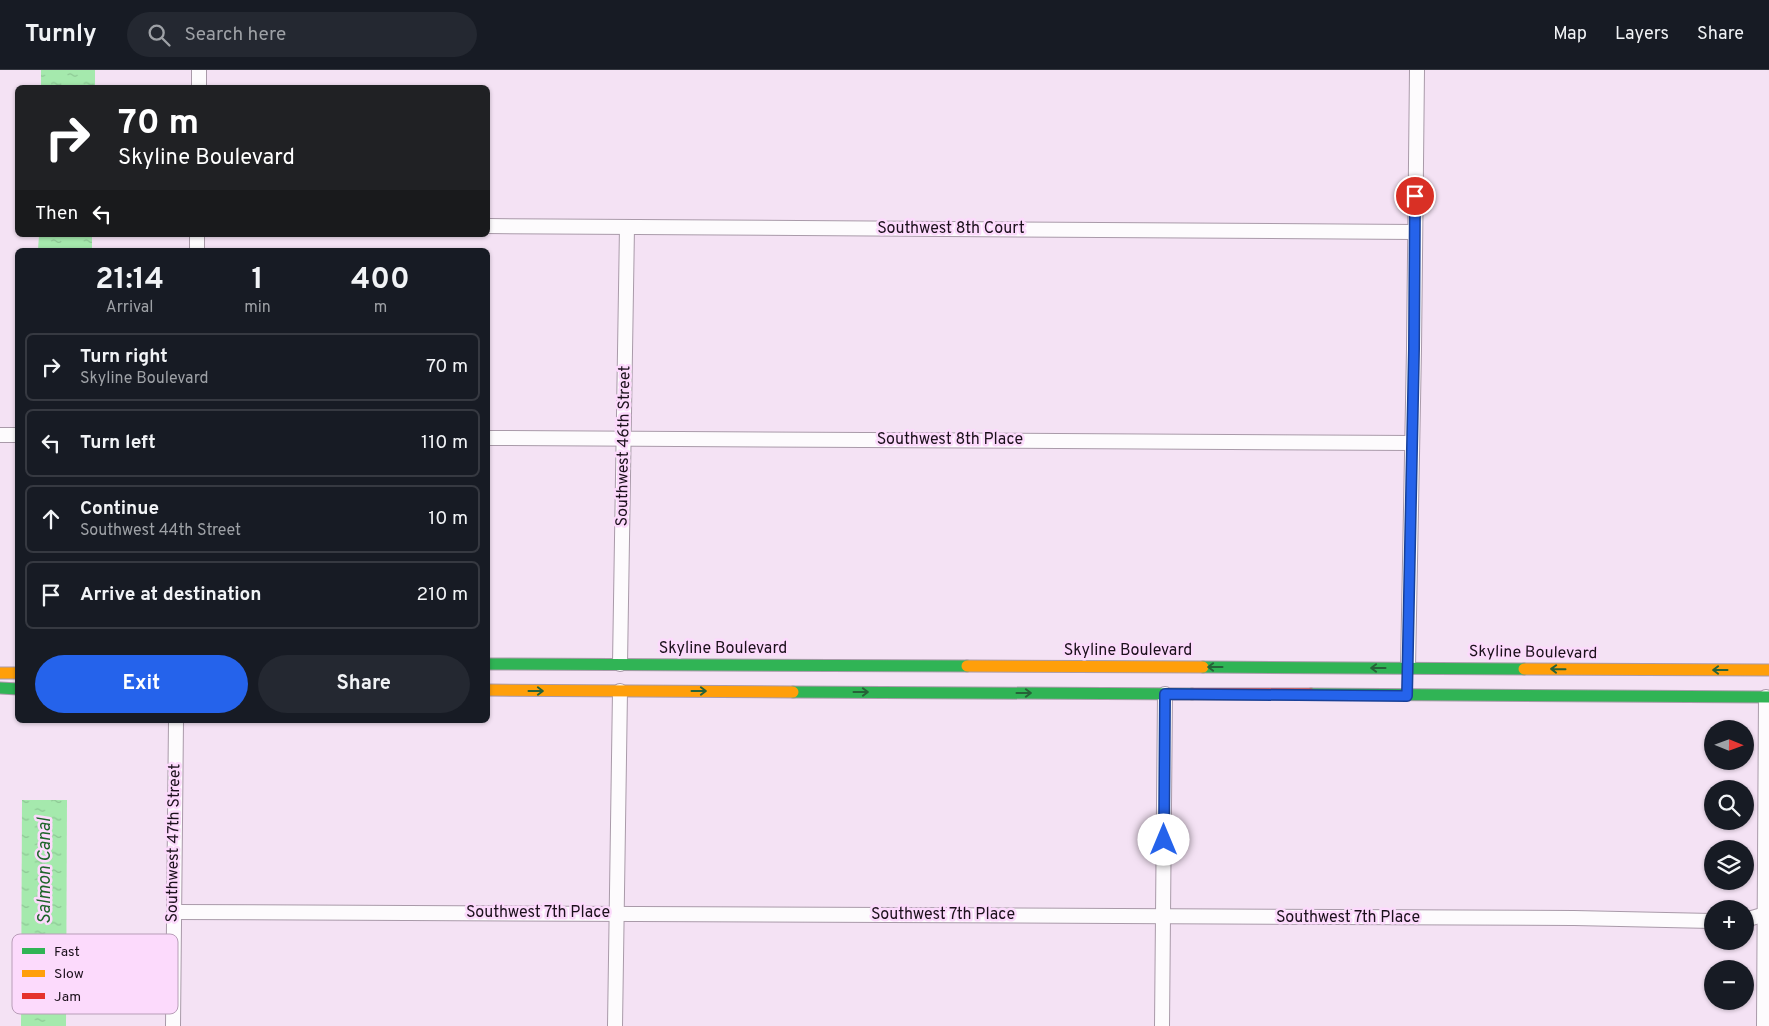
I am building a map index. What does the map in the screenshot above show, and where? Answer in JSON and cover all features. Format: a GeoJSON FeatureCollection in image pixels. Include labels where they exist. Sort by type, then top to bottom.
{"type":"FeatureCollection","features":[{"type":"Feature","properties":{"kind":"street"},"geometry":{"type":"LineString","coordinates":[[199,70],[199,85]]}},
{"type":"Feature","properties":{"kind":"street"},"geometry":{"type":"LineString","coordinates":[[1407,682],[1417,70]]}},
{"type":"Feature","properties":{"kind":"street","name":"Southwest 8th Court"},"geometry":{"type":"LineString","coordinates":[[490,226],[1415,232]]}},
{"type":"Feature","properties":{"kind":"street","name":"Southwest 46th Street"},"geometry":{"type":"LineString","coordinates":[[616,1026],[627,227]]}},
{"type":"Feature","properties":{"kind":"street"},"geometry":{"type":"LineString","coordinates":[[0,435],[15,435]]}},
{"type":"Feature","properties":{"kind":"street","name":"Southwest 8th Place"},"geometry":{"type":"LineString","coordinates":[[490,438],[1412,443]]}},
{"type":"Feature","properties":{"kind":"street","name":"Skyline Boulevard"},"geometry":{"type":"LineString","coordinates":[[490,664],[620,678],[1767,684]]}},
{"type":"Feature","properties":{"kind":"street"},"geometry":{"type":"LineString","coordinates":[[0,672],[15,673]]}},
{"type":"Feature","properties":{"kind":"street","name":"Skyline Boulevard"},"geometry":{"type":"LineString","coordinates":[[490,690],[620,678],[1767,684]]}},
{"type":"Feature","properties":{"kind":"street"},"geometry":{"type":"LineString","coordinates":[[1162,1026],[1166,681]]}},
{"type":"Feature","properties":{"kind":"street"},"geometry":{"type":"LineString","coordinates":[[1764,1026],[1767,913],[1767,684]]}},
{"type":"Feature","properties":{"kind":"street"},"geometry":{"type":"LineString","coordinates":[[0,688],[15,689]]}},
{"type":"Feature","properties":{"kind":"street","name":"Southwest 47th Street"},"geometry":{"type":"LineString","coordinates":[[174,934],[176,723]]}},
{"type":"Feature","properties":{"kind":"street","name":"Southwest 7th Place"},"geometry":{"type":"LineString","coordinates":[[174,912],[1164,916],[1704,921]]}},
{"type":"Feature","properties":{"kind":"street"},"geometry":{"type":"LineString","coordinates":[[1754,917],[1767,913]]}},
{"type":"Feature","properties":{"kind":"water"},"geometry":{"type":"Polygon","coordinates":[[[41,70],[95,70],[95,85],[41,85],[41,70]]]}},
{"type":"Feature","properties":{"kind":"water"},"geometry":{"type":"Polygon","coordinates":[[[39,237],[92,237],[92,248],[38,248],[39,237]]]}},
{"type":"Feature","properties":{"kind":"water","name":"Salmon Canal"},"geometry":{"type":"Polygon","coordinates":[[[22,800],[67,800],[66,934],[21,934],[22,800]]]}},
{"type":"Feature","properties":{"kind":"water"},"geometry":{"type":"Polygon","coordinates":[[[21,1014],[66,1014],[66,1026],[21,1026],[21,1014]]]}},
{"type":"Feature","properties":{"kind":"traffic: fast"},"geometry":{"type":"LineString","coordinates":[[490,664],[967,666]]}},
{"type":"Feature","properties":{"kind":"traffic: fast"},"geometry":{"type":"LineString","coordinates":[[1203,667],[1524,669]]}},
{"type":"Feature","properties":{"kind":"traffic: fast"},"geometry":{"type":"LineString","coordinates":[[0,688],[15,689]]}},
{"type":"Feature","properties":{"kind":"traffic: fast"},"geometry":{"type":"LineString","coordinates":[[793,692],[1192,694]]}},
{"type":"Feature","properties":{"kind":"traffic: fast"},"geometry":{"type":"LineString","coordinates":[[1311,694],[1769,697]]}},
{"type":"Feature","properties":{"kind":"traffic: slow"},"geometry":{"type":"LineString","coordinates":[[967,666],[1203,667]]}},
{"type":"Feature","properties":{"kind":"traffic: slow"},"geometry":{"type":"LineString","coordinates":[[1524,669],[1769,670]]}},
{"type":"Feature","properties":{"kind":"traffic: slow"},"geometry":{"type":"LineString","coordinates":[[0,673],[15,673]]}},
{"type":"Feature","properties":{"kind":"traffic: slow"},"geometry":{"type":"LineString","coordinates":[[490,690],[793,692]]}},
{"type":"Feature","properties":{"kind":"traffic: jam"},"geometry":{"type":"LineString","coordinates":[[1192,694],[1311,694]]}},
{"type":"Feature","properties":{"kind":"route"},"geometry":{"type":"LineString","coordinates":[[1164,840],[1165,694],[1407,696],[1415,196]]}}]}
